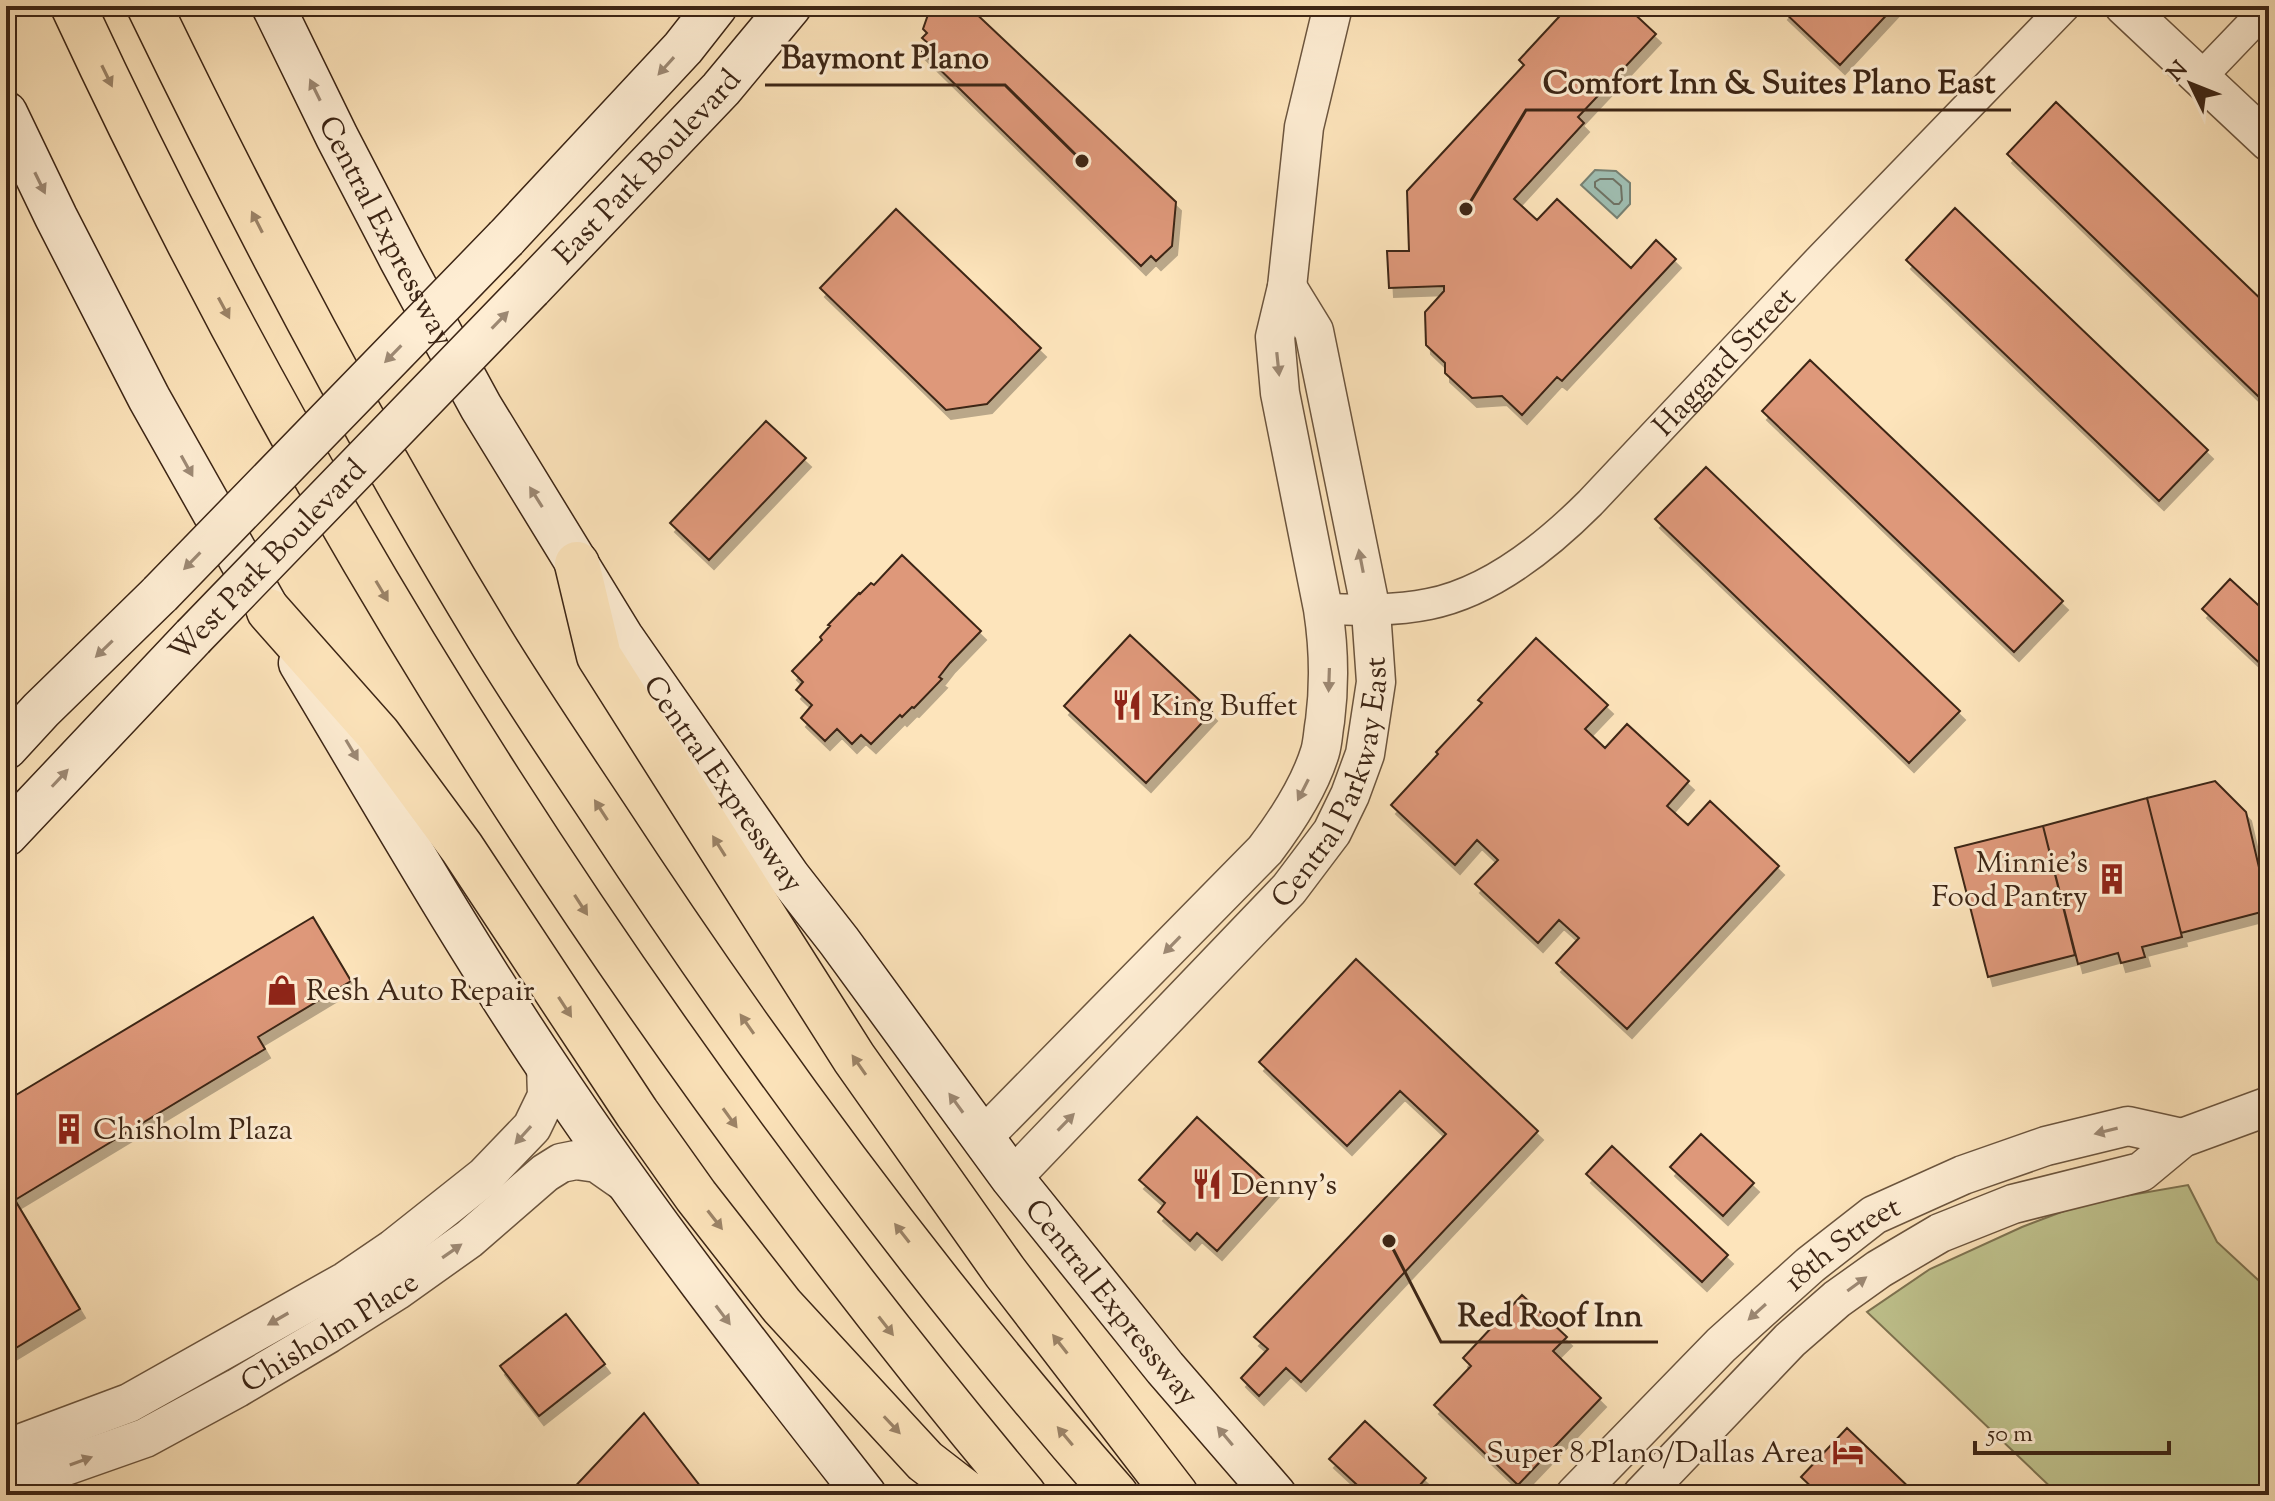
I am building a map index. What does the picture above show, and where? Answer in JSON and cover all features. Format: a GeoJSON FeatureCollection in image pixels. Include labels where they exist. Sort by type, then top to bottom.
{"type":"FeatureCollection","features":[{"type":"Feature","properties":{"kind":"highway"},"geometry":{"type":"LineString","coordinates":[[73,6],[169,204],[284,420],[390,604],[488,763],[637,988],[754,1153],[877,1314],[1024,1495]]}},
{"type":"Feature","properties":{"kind":"highway"},"geometry":{"type":"LineString","coordinates":[[149,6],[332,365],[488,637],[560,749],[648,882],[800,1099],[961,1308],[1116,1495]]}},
{"type":"Feature","properties":{"kind":"highway"},"geometry":{"type":"LineString","coordinates":[[577,564],[599,656],[854,1058],[1005,1272],[1176,1495]]}},
{"type":"Feature","properties":{"kind":"highway"},"geometry":{"type":"LineString","coordinates":[[269,611],[378,734],[462,848],[637,1113],[696,1196],[782,1306],[925,1461],[969,1495]]}},
{"type":"Feature","properties":{"kind":"main road","name":"Central Expressway"},"geometry":{"type":"LineString","coordinates":[[273,6],[337,137],[481,407],[622,637],[789,877],[1012,1178],[1155,1356],[1275,1495]]}},
{"type":"Feature","properties":{"kind":"main road","name":"East Park Boulevard"},"geometry":{"type":"LineString","coordinates":[[506,238],[661,71],[716,6]]}},
{"type":"Feature","properties":{"kind":"main road","name":"East Park Boulevard"},"geometry":{"type":"LineString","coordinates":[[531,288],[721,89],[790,6]]}},
{"type":"Feature","properties":{"kind":"main road"},"geometry":{"type":"LineString","coordinates":[[6,113],[149,398],[269,611],[470,946],[627,1184],[721,1312],[865,1495]]}},
{"type":"Feature","properties":{"kind":"main road","name":"West Park Boulevard"},"geometry":{"type":"LineString","coordinates":[[6,748],[506,238]]}},
{"type":"Feature","properties":{"kind":"main road","name":"West Park Boulevard"},"geometry":{"type":"LineString","coordinates":[[6,835],[531,288]]}},
{"type":"Feature","properties":{"kind":"street","name":"Central Parkway East"},"geometry":{"type":"LineString","coordinates":[[982,1138],[1265,850],[1305,788],[1320,752],[1330,682],[1328,643],[1280,393],[1275,337],[1287,287],[1304,127],[1333,6]]}},
{"type":"Feature","properties":{"kind":"street","name":"Haggard Street"},"geometry":{"type":"LineString","coordinates":[[1323,609],[1371,611],[1430,604],[1474,589],[1533,555],[1567,526],[2065,6]]}},
{"type":"Feature","properties":{"kind":"street"},"geometry":{"type":"LineString","coordinates":[[2124,6],[2269,142]]}},
{"type":"Feature","properties":{"kind":"street"},"geometry":{"type":"LineString","coordinates":[[2200,78],[2269,6]]}},
{"type":"Feature","properties":{"kind":"street","name":"Central Parkway East"},"geometry":{"type":"LineString","coordinates":[[1012,1178],[1289,889],[1332,832],[1365,754],[1376,682],[1371,611],[1314,331],[1287,287]]}},
{"type":"Feature","properties":{"kind":"street"},"geometry":{"type":"LineString","coordinates":[[1282,827],[1318,850]]}},
{"type":"Feature","properties":{"kind":"street"},"geometry":{"type":"LineString","coordinates":[[1213,903],[1246,934]]}},
{"type":"Feature","properties":{"kind":"street","name":"Chisholm Place"},"geometry":{"type":"LineString","coordinates":[[7,1485],[145,1438],[237,1388],[355,1296],[393,1249],[485,1176],[532,1127],[547,1096],[546,1065]]}},
{"type":"Feature","properties":{"kind":"street","name":"18th Street"},"geometry":{"type":"LineString","coordinates":[[1642,1495],[1790,1340],[1837,1299],[1879,1269],[1940,1233],[2013,1204],[2141,1172],[2182,1138],[2269,1106]]}},
{"type":"Feature","properties":{"kind":"street","name":"18th Street"},"geometry":{"type":"LineString","coordinates":[[1575,1495],[1721,1345],[1810,1265],[1874,1215],[1963,1175],[2046,1146],[2128,1126],[2182,1138]]}},
{"type":"Feature","properties":{"kind":"street"},"geometry":{"type":"LineString","coordinates":[[2022,1154],[2037,1198]]}},
{"type":"Feature","properties":{"kind":"street","name":"Chisholm Place"},"geometry":{"type":"LineString","coordinates":[[6,1449],[129,1403],[469,1239],[545,1173],[561,1163],[576,1160],[597,1163],[627,1184]]}},
{"type":"Feature","properties":{"kind":"street"},"geometry":{"type":"LineString","coordinates":[[1665,1400],[1700,1434]]}},
{"type":"Feature","properties":{"kind":"green space"},"geometry":{"type":"Polygon","coordinates":[[[2188,1185],[2217,1242],[2269,1290],[2269,1495],[2059,1495],[1867,1312],[1930,1269],[2022,1227],[2085,1203],[2188,1185]]]}},
{"type":"Feature","properties":{"kind":"water"},"geometry":{"type":"Polygon","coordinates":[[[1595,170],[1616,171],[1630,183],[1630,204],[1617,218],[1581,185],[1595,170]]]}},
{"type":"Feature","properties":{"kind":"building"},"geometry":{"type":"Polygon","coordinates":[[[931,6],[968,6],[1176,202],[1172,246],[1156,261],[1151,256],[1141,266],[921,51],[929,44],[922,38],[927,33],[923,29],[931,6]]]}},
{"type":"Feature","properties":{"kind":"building"},"geometry":{"type":"Polygon","coordinates":[[[1569,6],[1626,6],[1656,34],[1578,117],[1584,123],[1514,199],[1537,220],[1557,199],[1631,268],[1656,240],[1676,259],[1562,381],[1557,377],[1522,415],[1502,396],[1472,398],[1445,373],[1445,363],[1426,345],[1425,312],[1444,291],[1444,286],[1389,288],[1387,251],[1409,251],[1407,191],[1524,65],[1519,60],[1569,6]]]}},
{"type":"Feature","properties":{"kind":"building"},"geometry":{"type":"Polygon","coordinates":[[[1787,6],[1895,6],[1840,65],[1783,11],[1787,6]]]}},
{"type":"Feature","properties":{"kind":"building"},"geometry":{"type":"Polygon","coordinates":[[[2056,102],[2269,307],[2269,389],[2260,398],[2007,154],[2056,102]]]}},
{"type":"Feature","properties":{"kind":"building"},"geometry":{"type":"Polygon","coordinates":[[[1955,208],[2208,450],[2159,501],[1906,260],[1955,208]]]}},
{"type":"Feature","properties":{"kind":"building"},"geometry":{"type":"Polygon","coordinates":[[[896,209],[1041,348],[987,404],[946,410],[820,288],[896,209]]]}},
{"type":"Feature","properties":{"kind":"building"},"geometry":{"type":"Polygon","coordinates":[[[1810,360],[2063,601],[2014,652],[1762,411],[1810,360]]]}},
{"type":"Feature","properties":{"kind":"building"},"geometry":{"type":"Polygon","coordinates":[[[766,421],[806,458],[709,560],[670,523],[766,421]]]}},
{"type":"Feature","properties":{"kind":"building"},"geometry":{"type":"Polygon","coordinates":[[[1706,467],[1960,711],[1909,763],[1655,519],[1706,467]]]}},
{"type":"Feature","properties":{"kind":"building"},"geometry":{"type":"Polygon","coordinates":[[[902,555],[981,631],[914,708],[902,717],[900,715],[871,744],[861,735],[852,744],[837,729],[825,741],[801,718],[812,705],[796,690],[803,682],[792,671],[822,640],[820,637],[828,625],[859,593],[871,583],[874,585],[902,555]]]}},
{"type":"Feature","properties":{"kind":"building"},"geometry":{"type":"Polygon","coordinates":[[[2230,579],[2269,615],[2269,672],[2202,609],[2230,579]]]}},
{"type":"Feature","properties":{"kind":"building"},"geometry":{"type":"Polygon","coordinates":[[[1130,635],[1212,712],[1146,783],[1064,706],[1130,635]]]}},
{"type":"Feature","properties":{"kind":"building"},"geometry":{"type":"Polygon","coordinates":[[[1536,638],[1608,705],[1585,729],[1605,748],[1627,724],[1689,781],[1667,806],[1688,825],[1710,801],[1779,866],[1627,1029],[1556,963],[1579,938],[1559,920],[1538,943],[1475,884],[1498,860],[1477,840],[1455,865],[1391,805],[1482,703],[1478,700],[1536,638]]]}},
{"type":"Feature","properties":{"kind":"building"},"geometry":{"type":"Polygon","coordinates":[[[2215,781],[2246,812],[2269,910],[2181,933],[2147,798],[2215,781]]]}},
{"type":"Feature","properties":{"kind":"building","name":"Minnie's Food Pantry"},"geometry":{"type":"Polygon","coordinates":[[[2147,798],[2182,937],[2142,947],[2145,957],[2121,963],[2118,953],[2078,964],[2043,826],[2147,798]]]}},
{"type":"Feature","properties":{"kind":"building"},"geometry":{"type":"Polygon","coordinates":[[[2043,826],[2075,955],[1988,977],[1955,848],[2043,826]]]}},
{"type":"Feature","properties":{"kind":"building","name":"Chisholm Plaza"},"geometry":{"type":"Polygon","coordinates":[[[313,917],[351,981],[258,1037],[265,1049],[15,1200],[80,1309],[6,1354],[6,1101],[313,917]]]}},
{"type":"Feature","properties":{"kind":"building"},"geometry":{"type":"Polygon","coordinates":[[[1356,959],[1538,1131],[1301,1382],[1286,1368],[1259,1396],[1241,1378],[1268,1349],[1254,1337],[1446,1134],[1400,1091],[1347,1146],[1259,1062],[1356,959]]]}},
{"type":"Feature","properties":{"kind":"building","name":"Denny's"},"geometry":{"type":"Polygon","coordinates":[[[1197,1117],[1274,1188],[1217,1251],[1197,1233],[1190,1241],[1158,1212],[1165,1203],[1139,1180],[1197,1117]]]}},
{"type":"Feature","properties":{"kind":"building"},"geometry":{"type":"Polygon","coordinates":[[[1701,1134],[1754,1183],[1723,1216],[1670,1167],[1701,1134]]]}},
{"type":"Feature","properties":{"kind":"building"},"geometry":{"type":"Polygon","coordinates":[[[1612,1146],[1728,1255],[1702,1282],[1586,1174],[1612,1146]]]}},
{"type":"Feature","properties":{"kind":"building"},"geometry":{"type":"Polygon","coordinates":[[[1522,1295],[1567,1337],[1553,1351],[1601,1398],[1518,1485],[1434,1405],[1471,1366],[1463,1358],[1522,1295]]]}},
{"type":"Feature","properties":{"kind":"building"},"geometry":{"type":"Polygon","coordinates":[[[566,1314],[605,1364],[539,1416],[500,1366],[566,1314]]]}},
{"type":"Feature","properties":{"kind":"building"},"geometry":{"type":"Polygon","coordinates":[[[644,1413],[707,1495],[567,1495],[644,1413]]]}},
{"type":"Feature","properties":{"kind":"building"},"geometry":{"type":"Polygon","coordinates":[[[1365,1421],[1426,1478],[1420,1485],[1431,1495],[1368,1495],[1329,1459],[1365,1421]]]}},
{"type":"Feature","properties":{"kind":"building","name":"Super 8 Plano/Dallas Area"},"geometry":{"type":"Polygon","coordinates":[[[1847,1428],[1917,1495],[1820,1495],[1801,1477],[1847,1428]]]}},
{"type":"Feature","properties":{"kind":"place","name":"Baymont Plano"},"geometry":{"type":"Point","coordinates":[1082,161]}},
{"type":"Feature","properties":{"kind":"place","name":"Comfort Inn & Suites Plano East"},"geometry":{"type":"Point","coordinates":[1466,209]}},
{"type":"Feature","properties":{"kind":"place","name":"King Buffet"},"geometry":{"type":"Point","coordinates":[1127,705]}},
{"type":"Feature","properties":{"kind":"place","name":"Minnie's Food Pantry"},"geometry":{"type":"Point","coordinates":[2112,879]}},
{"type":"Feature","properties":{"kind":"place","name":"Resh Auto Repair"},"geometry":{"type":"Point","coordinates":[282,990]}},
{"type":"Feature","properties":{"kind":"place","name":"Chisholm Plaza"},"geometry":{"type":"Point","coordinates":[69,1129]}},
{"type":"Feature","properties":{"kind":"place","name":"Denny's"},"geometry":{"type":"Point","coordinates":[1207,1184]}},
{"type":"Feature","properties":{"kind":"place","name":"Red Roof Inn"},"geometry":{"type":"Point","coordinates":[1389,1241]}},
{"type":"Feature","properties":{"kind":"place","name":"Super 8 Plano/Dallas Area"},"geometry":{"type":"Point","coordinates":[1848,1452]}}]}
